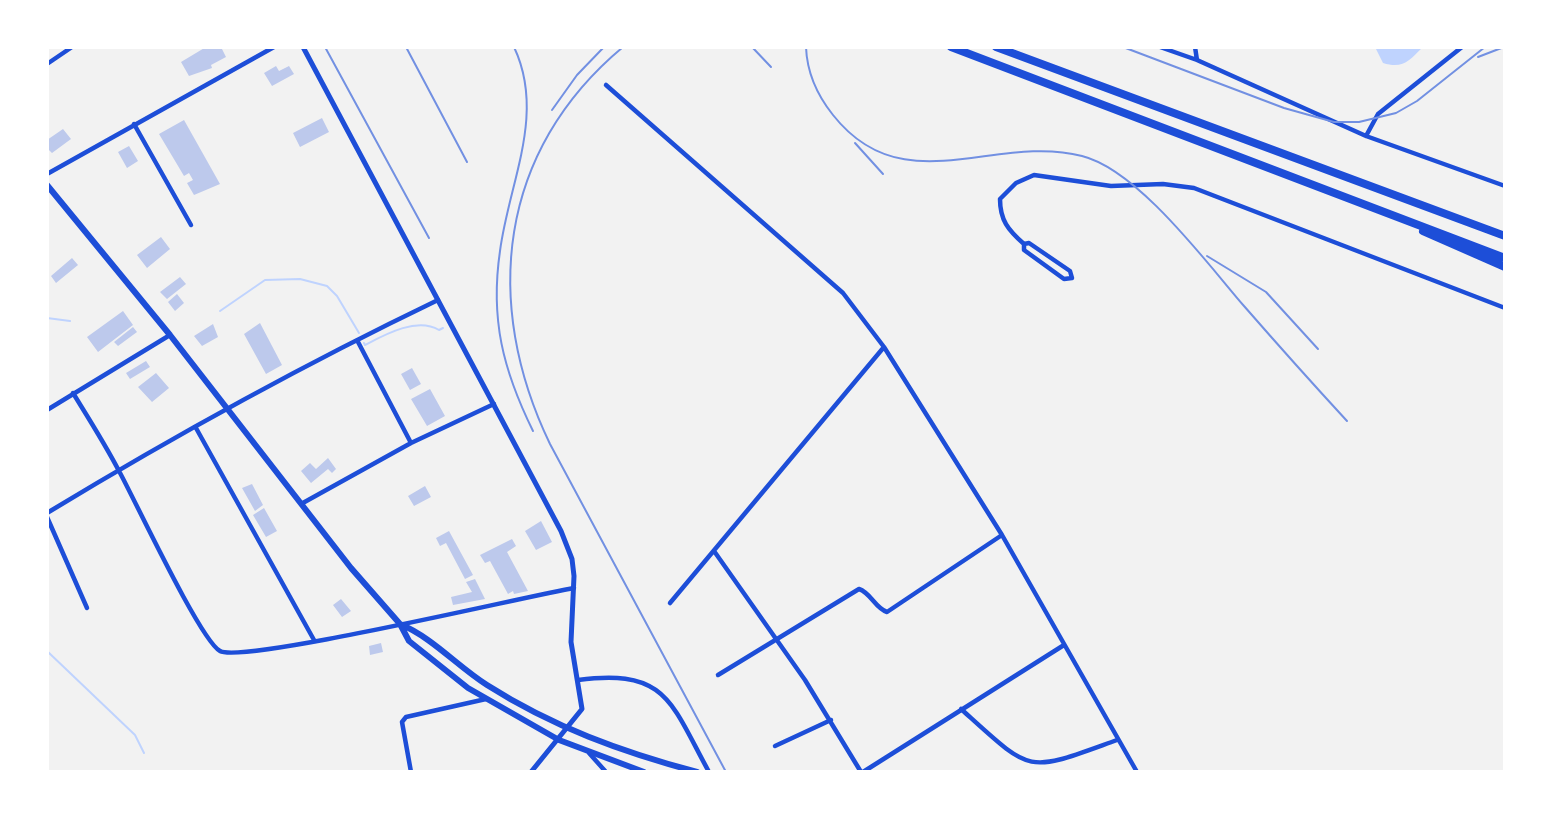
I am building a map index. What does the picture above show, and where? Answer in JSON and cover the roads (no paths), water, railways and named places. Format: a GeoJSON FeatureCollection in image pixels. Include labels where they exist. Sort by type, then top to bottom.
{"type":"FeatureCollection","features":[{"type":"Feature","properties":{"kind":"highway"},"geometry":{"type":"LineString","coordinates":[[951,47],[1505,258]]}},
{"type":"Feature","properties":{"kind":"highway"},"geometry":{"type":"LineString","coordinates":[[996,47],[1505,235]]}},
{"type":"Feature","properties":{"kind":"highway"},"geometry":{"type":"LineString","coordinates":[[1350,198],[1505,267]]}},
{"type":"Feature","properties":{"kind":"main road"},"geometry":{"type":"LineString","coordinates":[[47,185],[400,624],[409,641],[468,688],[559,740],[589,754],[644,772]]}},
{"type":"Feature","properties":{"kind":"main road"},"geometry":{"type":"LineString","coordinates":[[400,624],[419,632],[463,669],[496,690],[568,730],[635,755],[698,772]]}},
{"type":"Feature","properties":{"kind":"street"},"geometry":{"type":"LineString","coordinates":[[47,64],[72,47]]}},
{"type":"Feature","properties":{"kind":"street"},"geometry":{"type":"LineString","coordinates":[[47,174],[274,47]]}},
{"type":"Feature","properties":{"kind":"street"},"geometry":{"type":"LineString","coordinates":[[303,47],[561,531],[572,559],[574,588],[571,642],[582,709],[568,730],[531,772]]}},
{"type":"Feature","properties":{"kind":"street"},"geometry":{"type":"LineString","coordinates":[[1160,47],[1197,60],[1366,136],[1505,186]]}},
{"type":"Feature","properties":{"kind":"street"},"geometry":{"type":"LineString","coordinates":[[1195,47],[1197,60]]}},
{"type":"Feature","properties":{"kind":"street"},"geometry":{"type":"LineString","coordinates":[[1366,136],[1378,114],[1462,47]]}},
{"type":"Feature","properties":{"kind":"street"},"geometry":{"type":"LineString","coordinates":[[606,85],[842,293],[884,348],[1002,535],[1137,772]]}},
{"type":"Feature","properties":{"kind":"street"},"geometry":{"type":"LineString","coordinates":[[134,124],[191,225]]}},
{"type":"Feature","properties":{"kind":"street"},"geometry":{"type":"LineString","coordinates":[[1024,244],[1029,243],[1070,271],[1072,278],[1065,279],[1024,250],[1024,244],[1009,230],[1000,216],[1000,199],[1016,183],[1034,175],[1111,186],[1184,187],[1323,236],[1505,307]]}},
{"type":"Feature","properties":{"kind":"street"},"geometry":{"type":"LineString","coordinates":[[87,608],[47,515],[119,470],[357,340],[438,300]]}},
{"type":"Feature","properties":{"kind":"street"},"geometry":{"type":"LineString","coordinates":[[47,410],[170,335]]}},
{"type":"Feature","properties":{"kind":"street"},"geometry":{"type":"LineString","coordinates":[[357,340],[411,443]]}},
{"type":"Feature","properties":{"kind":"street"},"geometry":{"type":"LineString","coordinates":[[670,603],[884,348]]}},
{"type":"Feature","properties":{"kind":"street"},"geometry":{"type":"LineString","coordinates":[[73,393],[119,470],[198,622],[216,649],[234,655],[574,588]]}},
{"type":"Feature","properties":{"kind":"street"},"geometry":{"type":"LineString","coordinates":[[301,504],[411,443],[494,404]]}},
{"type":"Feature","properties":{"kind":"street"},"geometry":{"type":"LineString","coordinates":[[196,428],[314,640]]}},
{"type":"Feature","properties":{"kind":"street"},"geometry":{"type":"LineString","coordinates":[[718,676],[859,589],[864,591],[880,610],[887,612],[1002,535]]}},
{"type":"Feature","properties":{"kind":"street"},"geometry":{"type":"LineString","coordinates":[[714,551],[831,720],[862,772],[1065,645]]}},
{"type":"Feature","properties":{"kind":"street"},"geometry":{"type":"LineString","coordinates":[[578,680],[620,677],[655,688],[675,710],[709,772]]}},
{"type":"Feature","properties":{"kind":"street"},"geometry":{"type":"LineString","coordinates":[[411,772],[404,719],[487,699]]}},
{"type":"Feature","properties":{"kind":"street"},"geometry":{"type":"LineString","coordinates":[[961,709],[1013,755],[1034,764],[1051,764],[1117,740]]}},
{"type":"Feature","properties":{"kind":"street"},"geometry":{"type":"LineString","coordinates":[[775,746],[831,720]]}},
{"type":"Feature","properties":{"kind":"street"},"geometry":{"type":"LineString","coordinates":[[589,754],[606,772]]}},
{"type":"Feature","properties":{"kind":"water"},"geometry":{"type":"Polygon","coordinates":[[[1375,47],[1423,47],[1409,60],[1396,65],[1383,63],[1375,47]]]}},
{"type":"Feature","properties":{"kind":"waterway"},"geometry":{"type":"LineString","coordinates":[[220,311],[265,280],[300,279],[327,286],[337,296],[359,333]]}},
{"type":"Feature","properties":{"kind":"waterway"},"geometry":{"type":"LineString","coordinates":[[47,318],[70,321]]}},
{"type":"Feature","properties":{"kind":"waterway"},"geometry":{"type":"LineString","coordinates":[[364,343],[365,345],[411,326],[430,326],[439,330],[443,328]]}},
{"type":"Feature","properties":{"kind":"waterway"},"geometry":{"type":"LineString","coordinates":[[47,651],[135,735],[144,753]]}},
{"type":"Feature","properties":{"kind":"railway"},"geometry":{"type":"LineString","coordinates":[[325,47],[429,238]]}},
{"type":"Feature","properties":{"kind":"railway"},"geometry":{"type":"LineString","coordinates":[[406,47],[467,162]]}},
{"type":"Feature","properties":{"kind":"railway"},"geometry":{"type":"LineString","coordinates":[[514,47],[523,72],[527,98],[526,123],[500,251],[497,276],[498,322],[514,387],[533,431]]}},
{"type":"Feature","properties":{"kind":"railway"},"geometry":{"type":"LineString","coordinates":[[552,110],[577,75],[604,47]]}},
{"type":"Feature","properties":{"kind":"railway"},"geometry":{"type":"LineString","coordinates":[[623,47],[581,88],[549,133],[527,181],[514,232],[510,284],[515,337],[528,391],[550,444],[726,772]]}},
{"type":"Feature","properties":{"kind":"railway"},"geometry":{"type":"LineString","coordinates":[[752,47],[771,67]]}},
{"type":"Feature","properties":{"kind":"railway"},"geometry":{"type":"LineString","coordinates":[[806,47],[808,66],[814,83],[833,115],[860,141],[889,156],[920,161],[1049,151],[1082,156],[1126,179],[1170,220],[1347,421]]}},
{"type":"Feature","properties":{"kind":"railway"},"geometry":{"type":"LineString","coordinates":[[1123,47],[1284,108],[1334,122],[1359,122],[1396,113],[1417,101],[1485,47]]}},
{"type":"Feature","properties":{"kind":"railway"},"geometry":{"type":"LineString","coordinates":[[1478,57],[1504,47]]}},
{"type":"Feature","properties":{"kind":"railway"},"geometry":{"type":"LineString","coordinates":[[855,143],[883,174]]}},
{"type":"Feature","properties":{"kind":"railway"},"geometry":{"type":"LineString","coordinates":[[1207,256],[1266,292],[1318,349]]}}]}
